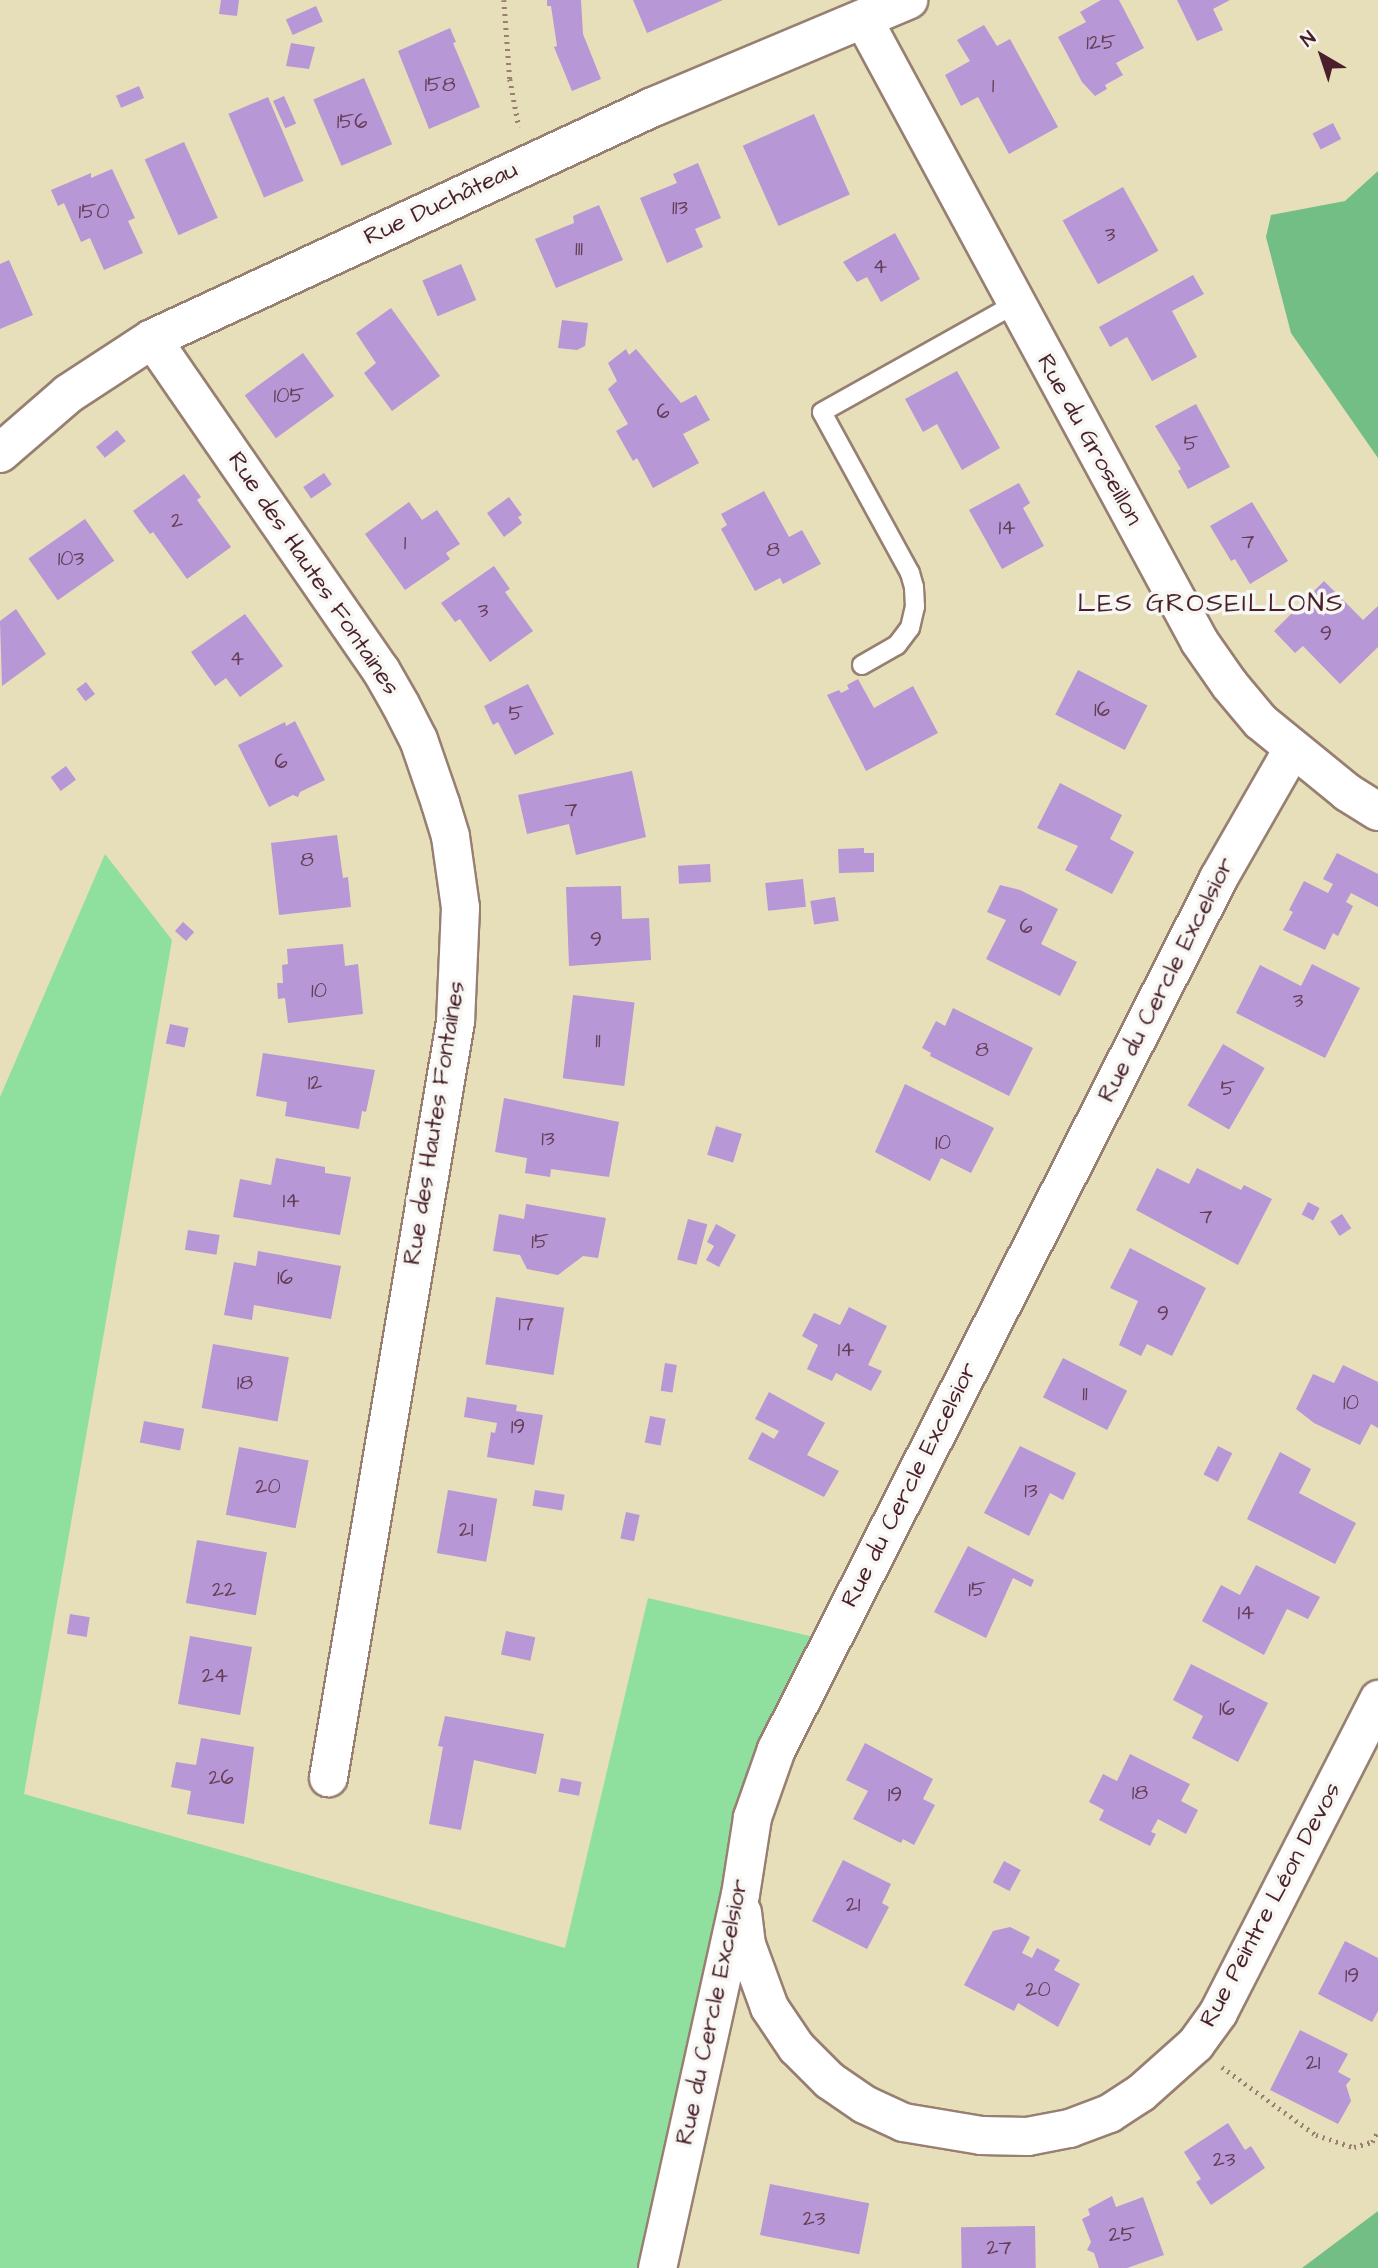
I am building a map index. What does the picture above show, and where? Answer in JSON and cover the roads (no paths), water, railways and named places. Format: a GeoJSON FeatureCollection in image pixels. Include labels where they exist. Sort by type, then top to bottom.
{"type":"FeatureCollection","features":[{"type":"Feature","properties":{"kind":"street","name":"Rue Duchâteau"},"geometry":{"type":"LineString","coordinates":[[0,453],[68,394],[152,338],[653,107],[908,0]]}},
{"type":"Feature","properties":{"kind":"street","name":"Rue du Groseillon"},"geometry":{"type":"LineString","coordinates":[[863,19],[1199,641],[1229,684],[1261,721],[1292,749],[1378,811]]}},
{"type":"Feature","properties":{"kind":"street","name":"Rue des Hautes Fontaines"},"geometry":{"type":"LineString","coordinates":[[152,338],[380,668],[400,704],[431,772],[450,836],[457,882],[460,942],[455,1021],[328,1777]]}},
{"type":"Feature","properties":{"kind":"street","name":"Rue du Cercle Excelsior"},"geometry":{"type":"LineString","coordinates":[[657,2268],[740,1894],[752,1817],[776,1749],[1218,878],[1292,749]]}},
{"type":"Feature","properties":{"kind":"street","name":"Rue Peintre Léon Devos"},"geometry":{"type":"LineString","coordinates":[[740,1894],[746,1944],[769,2007],[796,2047],[829,2080],[864,2104],[902,2122],[982,2136],[1027,2136],[1069,2128],[1109,2113],[1140,2093],[1195,2044],[1218,2012],[1239,1973],[1378,1699]]}},
{"type":"Feature","properties":{"kind":"lane"},"geometry":{"type":"LineString","coordinates":[[862,665],[897,645],[910,628],[915,607],[914,587],[910,573],[822,412],[1015,304]]}},
{"type":"Feature","properties":{"kind":"district","name":"LES GROSEILLONS"},"geometry":{"type":"Point","coordinates":[1211,604]}}]}
